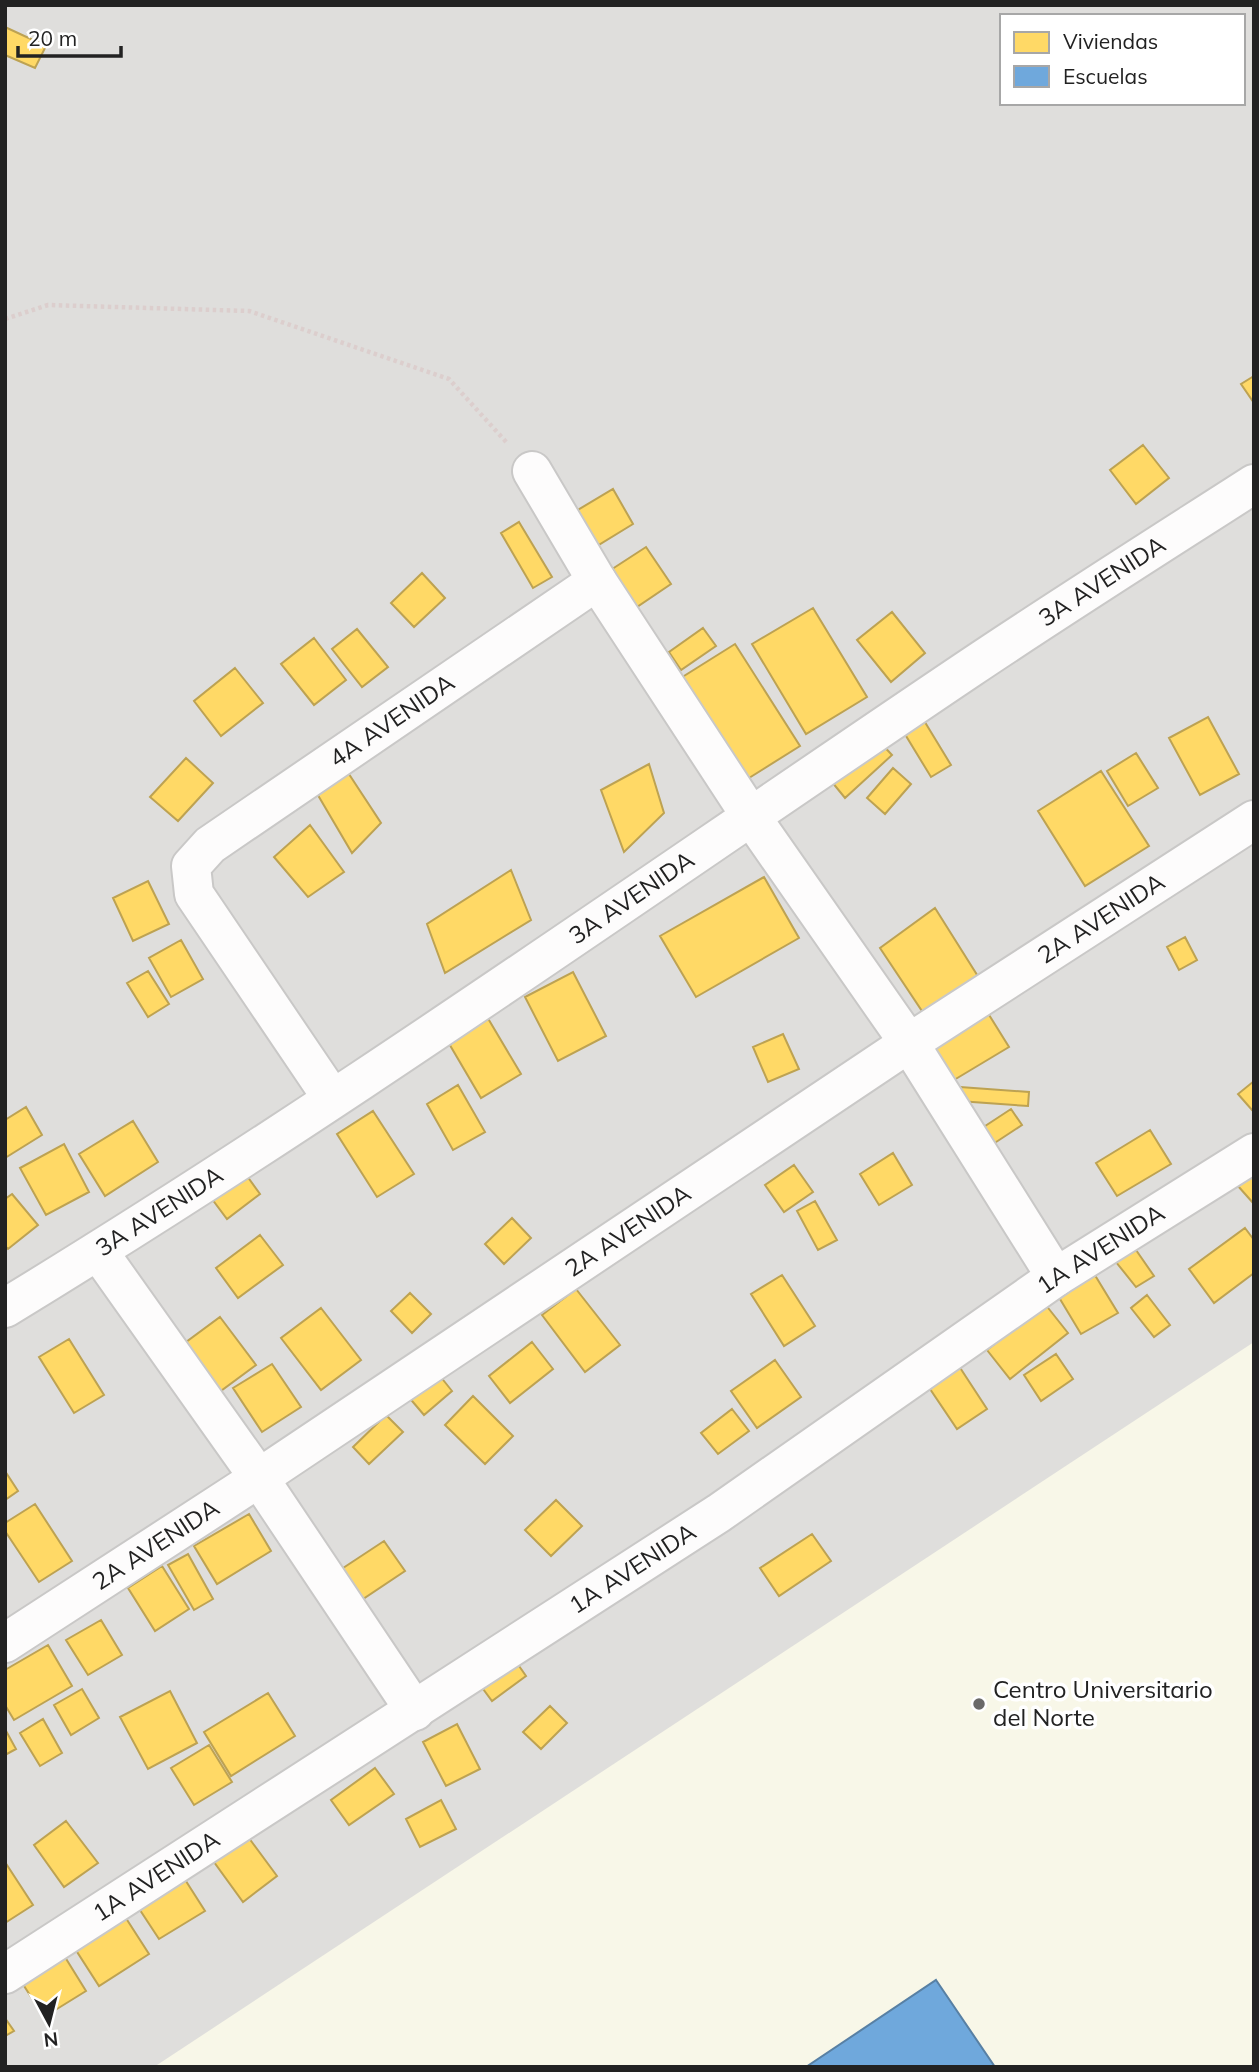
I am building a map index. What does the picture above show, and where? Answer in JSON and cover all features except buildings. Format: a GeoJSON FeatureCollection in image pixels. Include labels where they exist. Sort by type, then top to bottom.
{"type":"FeatureCollection","features":[{"type":"Feature","properties":{"kind":"street"},"geometry":{"type":"LineString","coordinates":[[533,471],[597,581],[752,818],[909,1043],[1056,1277]]}},
{"type":"Feature","properties":{"kind":"street","name":"3A AVENIDA"},"geometry":{"type":"LineString","coordinates":[[5,1308],[98,1251],[332,1098],[752,818],[971,667],[1254,484]]}},
{"type":"Feature","properties":{"kind":"street","name":"4A AVENIDA"},"geometry":{"type":"LineString","coordinates":[[332,1098],[194,894],[191,866],[210,845],[597,581]]}},
{"type":"Feature","properties":{"kind":"street","name":"2A AVENIDA"},"geometry":{"type":"LineString","coordinates":[[5,1643],[258,1478],[909,1043],[1254,820]]}},
{"type":"Feature","properties":{"kind":"street","name":"1A AVENIDA"},"geometry":{"type":"LineString","coordinates":[[5,1973],[719,1513],[1056,1277],[1254,1153]]}},
{"type":"Feature","properties":{"kind":"street"},"geometry":{"type":"LineString","coordinates":[[98,1251],[258,1478],[415,1710]]}},
{"type":"Feature","properties":{"kind":"path"},"geometry":{"type":"LineString","coordinates":[[5,319],[48,305],[248,311],[449,379],[533,471]]}},
{"type":"Feature","properties":{"kind":"shaded area"},"geometry":{"type":"Polygon","coordinates":[[[5,5],[1254,5],[1254,2067],[5,2067],[5,5]]]}},
{"type":"Feature","properties":{"kind":"shaded area","name":"Centro Universitario del Norte"},"geometry":{"type":"Polygon","coordinates":[[[1254,1342],[1254,2067],[154,2067],[1254,1342]]]}},
{"type":"Feature","properties":{"kind":"place","name":"Centro Universitario del Norte"},"geometry":{"type":"Point","coordinates":[979,1704]}}]}
